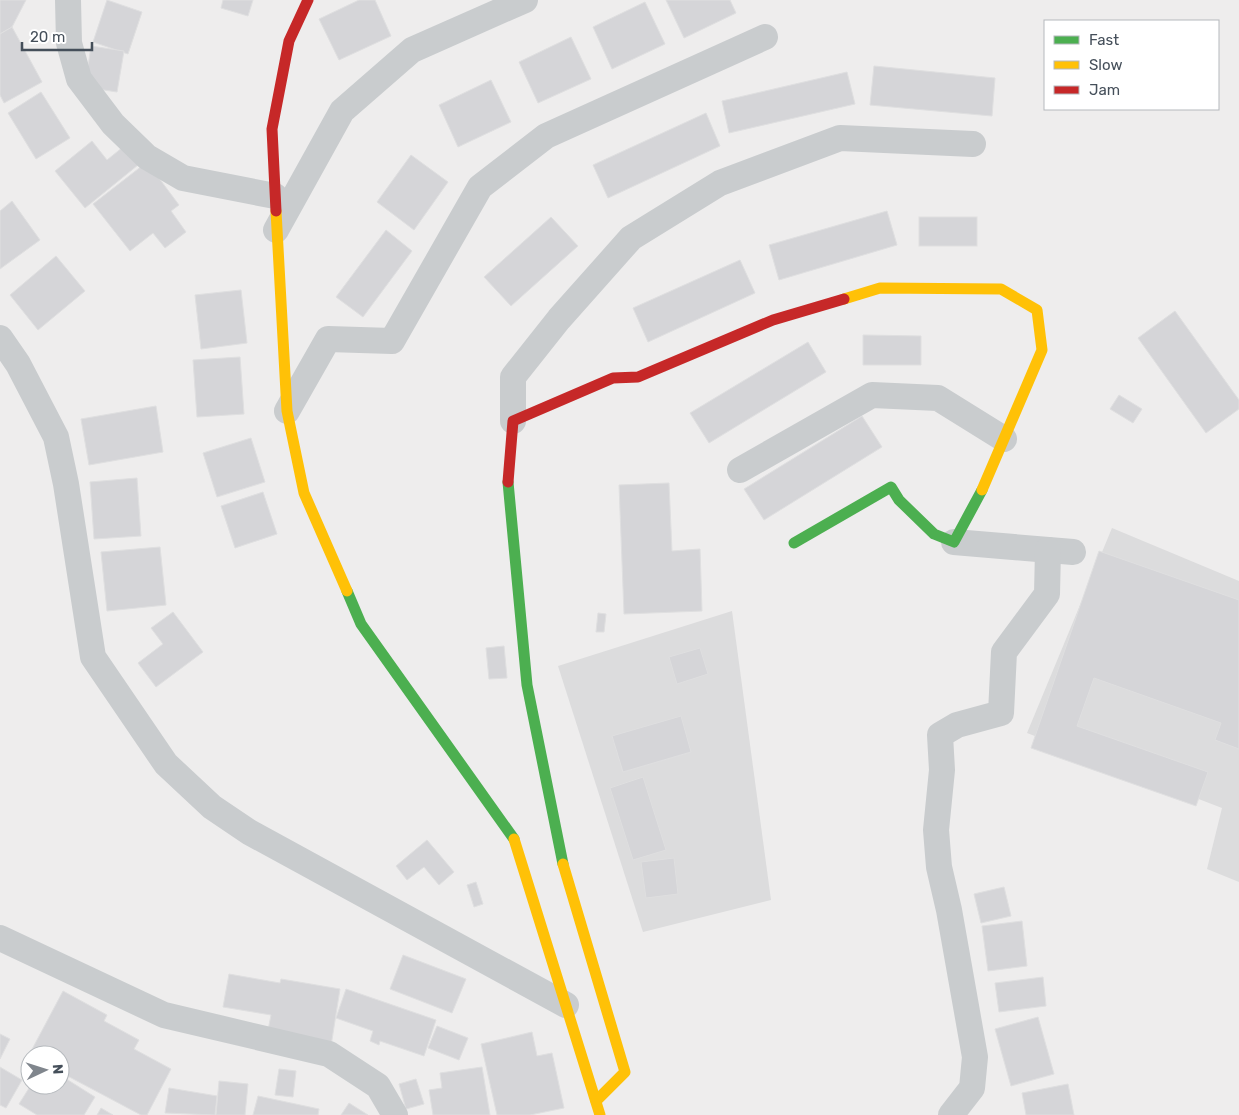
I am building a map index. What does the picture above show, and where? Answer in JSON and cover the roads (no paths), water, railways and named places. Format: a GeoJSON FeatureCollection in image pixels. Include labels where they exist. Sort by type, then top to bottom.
{"type":"FeatureCollection","features":[{"type":"Feature","properties":{"kind":"street"},"geometry":{"type":"LineString","coordinates":[[68,0],[69,43],[79,79],[113,124],[147,157],[183,178],[275,196]]}},
{"type":"Feature","properties":{"kind":"street"},"geometry":{"type":"LineString","coordinates":[[308,0],[289,41],[272,130],[276,230],[288,411],[304,494],[361,624],[515,840],[600,1115]]}},
{"type":"Feature","properties":{"kind":"street"},"geometry":{"type":"LineString","coordinates":[[276,230],[342,111],[412,50],[525,0]]}},
{"type":"Feature","properties":{"kind":"street"},"geometry":{"type":"LineString","coordinates":[[288,411],[328,339],[392,341],[480,187],[546,136],[765,37]]}},
{"type":"Feature","properties":{"kind":"street"},"geometry":{"type":"LineString","coordinates":[[596,1101],[625,1072],[558,849],[527,684],[507,473],[513,421],[513,377],[559,319],[631,238],[720,183],[840,138],[973,144]]}},
{"type":"Feature","properties":{"kind":"street"},"geometry":{"type":"LineString","coordinates":[[513,421],[612,378],[638,377],[773,320],[880,288],[1001,289],[1037,310],[1042,350],[979,496],[954,542]]}},
{"type":"Feature","properties":{"kind":"street"},"geometry":{"type":"LineString","coordinates":[[0,338],[18,364],[56,437],[66,484],[93,657],[166,764],[212,807],[249,832],[566,1005]]}},
{"type":"Feature","properties":{"kind":"street"},"geometry":{"type":"LineString","coordinates":[[740,470],[872,395],[938,398],[1004,439]]}},
{"type":"Feature","properties":{"kind":"street"},"geometry":{"type":"LineString","coordinates":[[794,543],[891,487],[899,500],[934,534],[954,542],[1061,551],[1047,594],[1004,652],[1001,713],[957,725],[940,735],[942,770],[936,830],[939,867],[949,910],[975,1057],[972,1088],[951,1115]]}},
{"type":"Feature","properties":{"kind":"street"},"geometry":{"type":"LineString","coordinates":[[0,938],[164,1015],[329,1054],[378,1086],[395,1115]]}}]}
